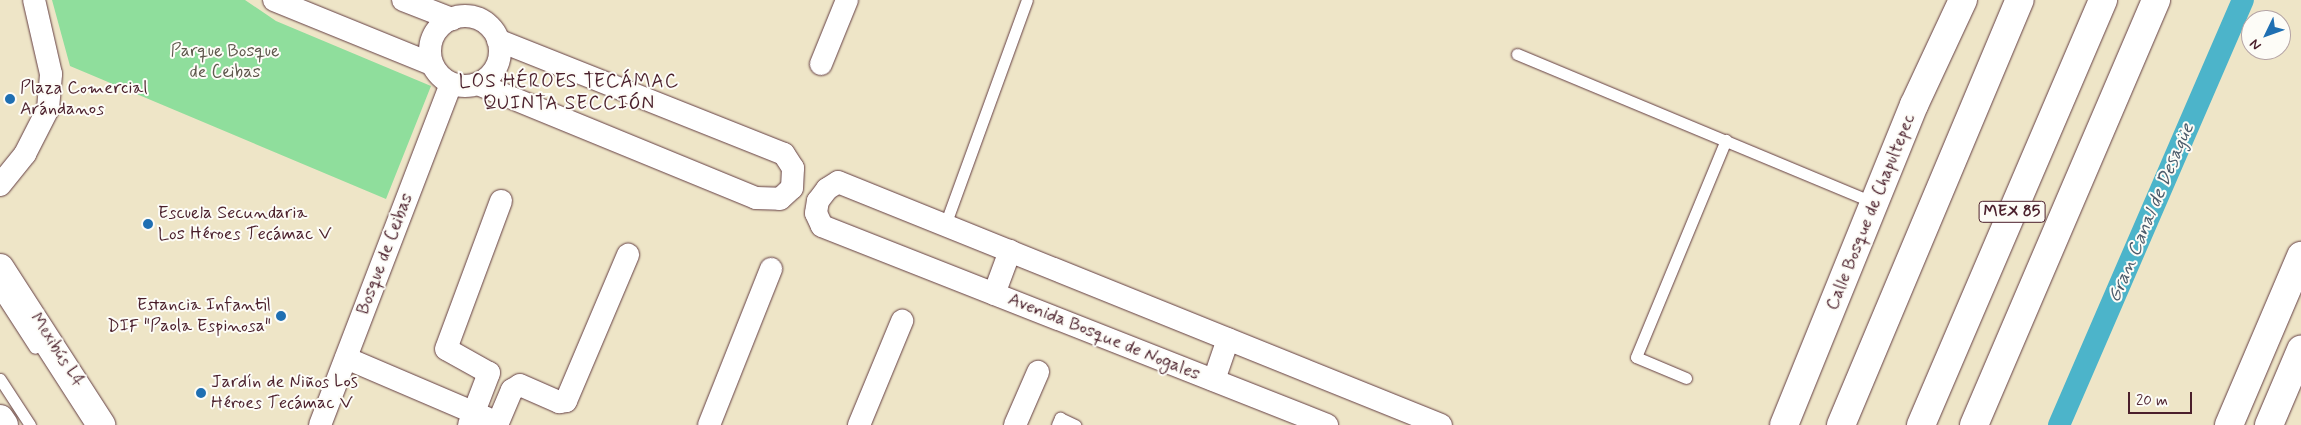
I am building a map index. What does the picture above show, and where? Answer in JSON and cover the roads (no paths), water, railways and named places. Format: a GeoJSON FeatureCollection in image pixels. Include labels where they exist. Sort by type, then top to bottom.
{"type":"FeatureCollection","features":[{"type":"Feature","properties":{"kind":"main road","name":"Calle Bosque de Chapultepec"},"geometry":{"type":"LineString","coordinates":[[1784,425],[1914,105],[1962,0]]}},
{"type":"Feature","properties":{"kind":"main road"},"geometry":{"type":"LineString","coordinates":[[1841,425],[2020,0]]}},
{"type":"Feature","properties":{"kind":"main road","name":"MEX 85"},"geometry":{"type":"LineString","coordinates":[[1921,425],[2103,0]]}},
{"type":"Feature","properties":{"kind":"main road","name":"MEX 85"},"geometry":{"type":"LineString","coordinates":[[1974,425],[2156,0]]}},
{"type":"Feature","properties":{"kind":"main road"},"geometry":{"type":"LineString","coordinates":[[2229,425],[2301,256]]}},
{"type":"Feature","properties":{"kind":"main road"},"geometry":{"type":"LineString","coordinates":[[0,268],[101,425]]}},
{"type":"Feature","properties":{"kind":"main road"},"geometry":{"type":"LineString","coordinates":[[2268,425],[2301,350]]}},
{"type":"Feature","properties":{"kind":"main road"},"geometry":{"type":"LineString","coordinates":[[0,418],[4,425]]}},
{"type":"Feature","properties":{"kind":"street"},"geometry":{"type":"LineString","coordinates":[[3,177],[26,154],[48,109],[51,74],[34,0]]}},
{"type":"Feature","properties":{"kind":"street"},"geometry":{"type":"LineString","coordinates":[[274,0],[432,64]]}},
{"type":"Feature","properties":{"kind":"street"},"geometry":{"type":"LineString","coordinates":[[403,0],[452,19]]}},
{"type":"Feature","properties":{"kind":"street"},"geometry":{"type":"LineString","coordinates":[[821,64],[847,0]]}},
{"type":"Feature","properties":{"kind":"street"},"geometry":{"type":"LineString","coordinates":[[479,9],[498,40],[499,57],[492,73],[478,84],[465,87],[451,84],[440,76],[432,64],[430,51],[432,37],[440,26],[452,19],[479,9]]}},
{"type":"Feature","properties":{"kind":"street"},"geometry":{"type":"LineString","coordinates":[[478,84],[756,198],[780,199],[792,188],[793,168],[784,154],[498,40]]}},
{"type":"Feature","properties":{"kind":"street","name":"Bosque de Ceibas"},"geometry":{"type":"LineString","coordinates":[[320,425],[451,84]]}},
{"type":"Feature","properties":{"kind":"street","name":"Avenida Bosque de Nogales"},"geometry":{"type":"LineString","coordinates":[[1327,425],[822,226],[816,213],[818,201],[827,189],[838,182],[1440,425]]}},
{"type":"Feature","properties":{"kind":"street"},"geometry":{"type":"LineString","coordinates":[[472,419],[488,372],[451,355],[446,349],[500,201]]}},
{"type":"Feature","properties":{"kind":"street","name":"Avenida Bosque de Nogales"},"geometry":{"type":"LineString","coordinates":[[994,294],[1010,251]]}},
{"type":"Feature","properties":{"kind":"street"},"geometry":{"type":"LineString","coordinates":[[346,358],[472,419],[500,424],[512,390],[520,385],[559,402],[566,401],[628,255]]}},
{"type":"Feature","properties":{"kind":"street"},"geometry":{"type":"LineString","coordinates":[[709,425],[771,270]]}},
{"type":"Feature","properties":{"kind":"street"},"geometry":{"type":"LineString","coordinates":[[860,425],[902,321]]}},
{"type":"Feature","properties":{"kind":"street","name":"Avenida Bosque de Nogales"},"geometry":{"type":"LineString","coordinates":[[1214,380],[1228,339]]}},
{"type":"Feature","properties":{"kind":"street"},"geometry":{"type":"LineString","coordinates":[[1015,425],[1038,372]]}},
{"type":"Feature","properties":{"kind":"lane"},"geometry":{"type":"LineString","coordinates":[[945,225],[1027,0]]}},
{"type":"Feature","properties":{"kind":"lane"},"geometry":{"type":"LineString","coordinates":[[1516,54],[1875,202]]}},
{"type":"Feature","properties":{"kind":"lane"},"geometry":{"type":"LineString","coordinates":[[1686,378],[1636,357],[1726,140]]}},
{"type":"Feature","properties":{"kind":"lane","name":"Mexibús L4"},"geometry":{"type":"LineString","coordinates":[[0,294],[43,360]]}},
{"type":"Feature","properties":{"kind":"lane"},"geometry":{"type":"LineString","coordinates":[[0,379],[30,425]]}},
{"type":"Feature","properties":{"kind":"lane"},"geometry":{"type":"LineString","coordinates":[[1057,425],[1060,418],[1075,425]]}},
{"type":"Feature","properties":{"kind":"waterway","name":"Gran Canal de Desagüe"},"geometry":{"type":"LineString","coordinates":[[2059,425],[2243,0]]}},
{"type":"Feature","properties":{"kind":"place","name":"Plaza Comercial Arándanos"},"geometry":{"type":"Point","coordinates":[10,99]}},
{"type":"Feature","properties":{"kind":"place","name":"Escuela Secundaria Los Héroes Tecámac V"},"geometry":{"type":"Point","coordinates":[148,224]}},
{"type":"Feature","properties":{"kind":"place","name":"Estancia Infantil DIF \"Paola Espinosa\""},"geometry":{"type":"Point","coordinates":[281,316]}},
{"type":"Feature","properties":{"kind":"place","name":"Jardín de Niños Los Héroes Tecámac V"},"geometry":{"type":"Point","coordinates":[201,393]}},
{"type":"Feature","properties":{"kind":"district","name":"LOS HÉROES TECÁMAC QUINTA SECCIÓN"},"geometry":{"type":"Point","coordinates":[569,93]}},
{"type":"Feature","properties":{"kind":"park label","name":"Parque Bosque de Ceibas"},"geometry":{"type":"Point","coordinates":[225,62]}}]}
